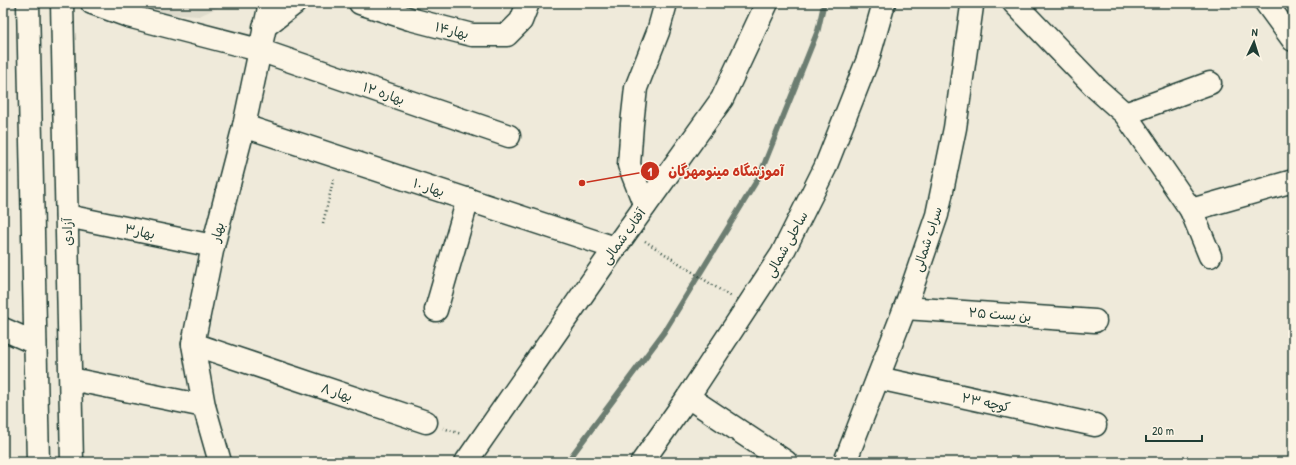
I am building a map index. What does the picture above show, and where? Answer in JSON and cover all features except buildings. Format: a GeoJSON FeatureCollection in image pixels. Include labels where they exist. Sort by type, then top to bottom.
{"type":"FeatureCollection","features":[{"type":"Feature","properties":{"kind":"street"},"geometry":{"type":"LineString","coordinates":[[28,3],[38,462]]}},
{"type":"Feature","properties":{"kind":"street","name":"آزادی"},"geometry":{"type":"LineString","coordinates":[[62,3],[72,462]]}},
{"type":"Feature","properties":{"kind":"street","name":"بهاره ۱۲"},"geometry":{"type":"LineString","coordinates":[[92,3],[128,16],[259,50],[509,136]]}},
{"type":"Feature","properties":{"kind":"street","name":"بهار"},"geometry":{"type":"LineString","coordinates":[[220,462],[204,406],[193,344],[214,246],[244,126],[270,3]]}},
{"type":"Feature","properties":{"kind":"street"},"geometry":{"type":"LineString","coordinates":[[264,26],[295,3]]}},
{"type":"Feature","properties":{"kind":"street","name":"بهار۱۴"},"geometry":{"type":"LineString","coordinates":[[360,3],[410,19],[472,35],[507,35],[521,21],[528,3]]}},
{"type":"Feature","properties":{"kind":"street"},"geometry":{"type":"LineString","coordinates":[[645,206],[629,165],[632,124],[636,88],[658,32],[666,3]]}},
{"type":"Feature","properties":{"kind":"street","name":"آفتاب شمالی"},"geometry":{"type":"LineString","coordinates":[[466,462],[615,248],[722,100],[767,3]]}},
{"type":"Feature","properties":{"kind":"street","name":"ساحلی شمالی"},"geometry":{"type":"LineString","coordinates":[[642,462],[688,398],[782,254],[825,168],[868,59],[884,3]]}},
{"type":"Feature","properties":{"kind":"street"},"geometry":{"type":"LineString","coordinates":[[1014,3],[1097,89],[1125,114],[1191,210],[1210,256]]}},
{"type":"Feature","properties":{"kind":"street"},"geometry":{"type":"LineString","coordinates":[[1266,3],[1293,40]]}},
{"type":"Feature","properties":{"kind":"street","name":"سراب شمالی"},"geometry":{"type":"LineString","coordinates":[[845,462],[904,308],[936,215],[956,128],[975,4]]}},
{"type":"Feature","properties":{"kind":"street"},"geometry":{"type":"LineString","coordinates":[[1125,114],[1210,83]]}},
{"type":"Feature","properties":{"kind":"street","name":"بهار ۱۰"},"geometry":{"type":"LineString","coordinates":[[244,126],[615,248]]}},
{"type":"Feature","properties":{"kind":"street"},"geometry":{"type":"LineString","coordinates":[[1191,210],[1293,181]]}},
{"type":"Feature","properties":{"kind":"street"},"geometry":{"type":"LineString","coordinates":[[436,310],[468,199]]}},
{"type":"Feature","properties":{"kind":"street","name":"بهار۳"},"geometry":{"type":"LineString","coordinates":[[67,216],[214,246]]}},
{"type":"Feature","properties":{"kind":"street","name":"بن بست ۲۵"},"geometry":{"type":"LineString","coordinates":[[904,308],[1095,321]]}},
{"type":"Feature","properties":{"kind":"street"},"geometry":{"type":"LineString","coordinates":[[3,329],[35,343]]}},
{"type":"Feature","properties":{"kind":"street","name":"بهار ۸"},"geometry":{"type":"LineString","coordinates":[[193,344],[426,422]]}},
{"type":"Feature","properties":{"kind":"street","name":"کوچه ۲۳"},"geometry":{"type":"LineString","coordinates":[[878,378],[1095,425]]}},
{"type":"Feature","properties":{"kind":"street"},"geometry":{"type":"LineString","coordinates":[[71,379],[204,406]]}},
{"type":"Feature","properties":{"kind":"street"},"geometry":{"type":"LineString","coordinates":[[688,398],[786,462]]}},
{"type":"Feature","properties":{"kind":"path"},"geometry":{"type":"LineString","coordinates":[[323,223],[338,157]]}},
{"type":"Feature","properties":{"kind":"path"},"geometry":{"type":"LineString","coordinates":[[628,230],[731,297]]}},
{"type":"Feature","properties":{"kind":"path"},"geometry":{"type":"LineString","coordinates":[[426,422],[481,441]]}},
{"type":"Feature","properties":{"kind":"shaded area"},"geometry":{"type":"Polygon","coordinates":[[[117,3],[228,3],[199,16],[162,14],[117,3]]]}},
{"type":"Feature","properties":{"kind":"waterway"},"geometry":{"type":"LineString","coordinates":[[567,462],[664,332],[759,177],[818,30],[824,3]]}},
{"type":"Feature","properties":{"kind":"place","name":"آموزشگاه مینومهرگان"},"geometry":{"type":"Point","coordinates":[582,183]}}]}
